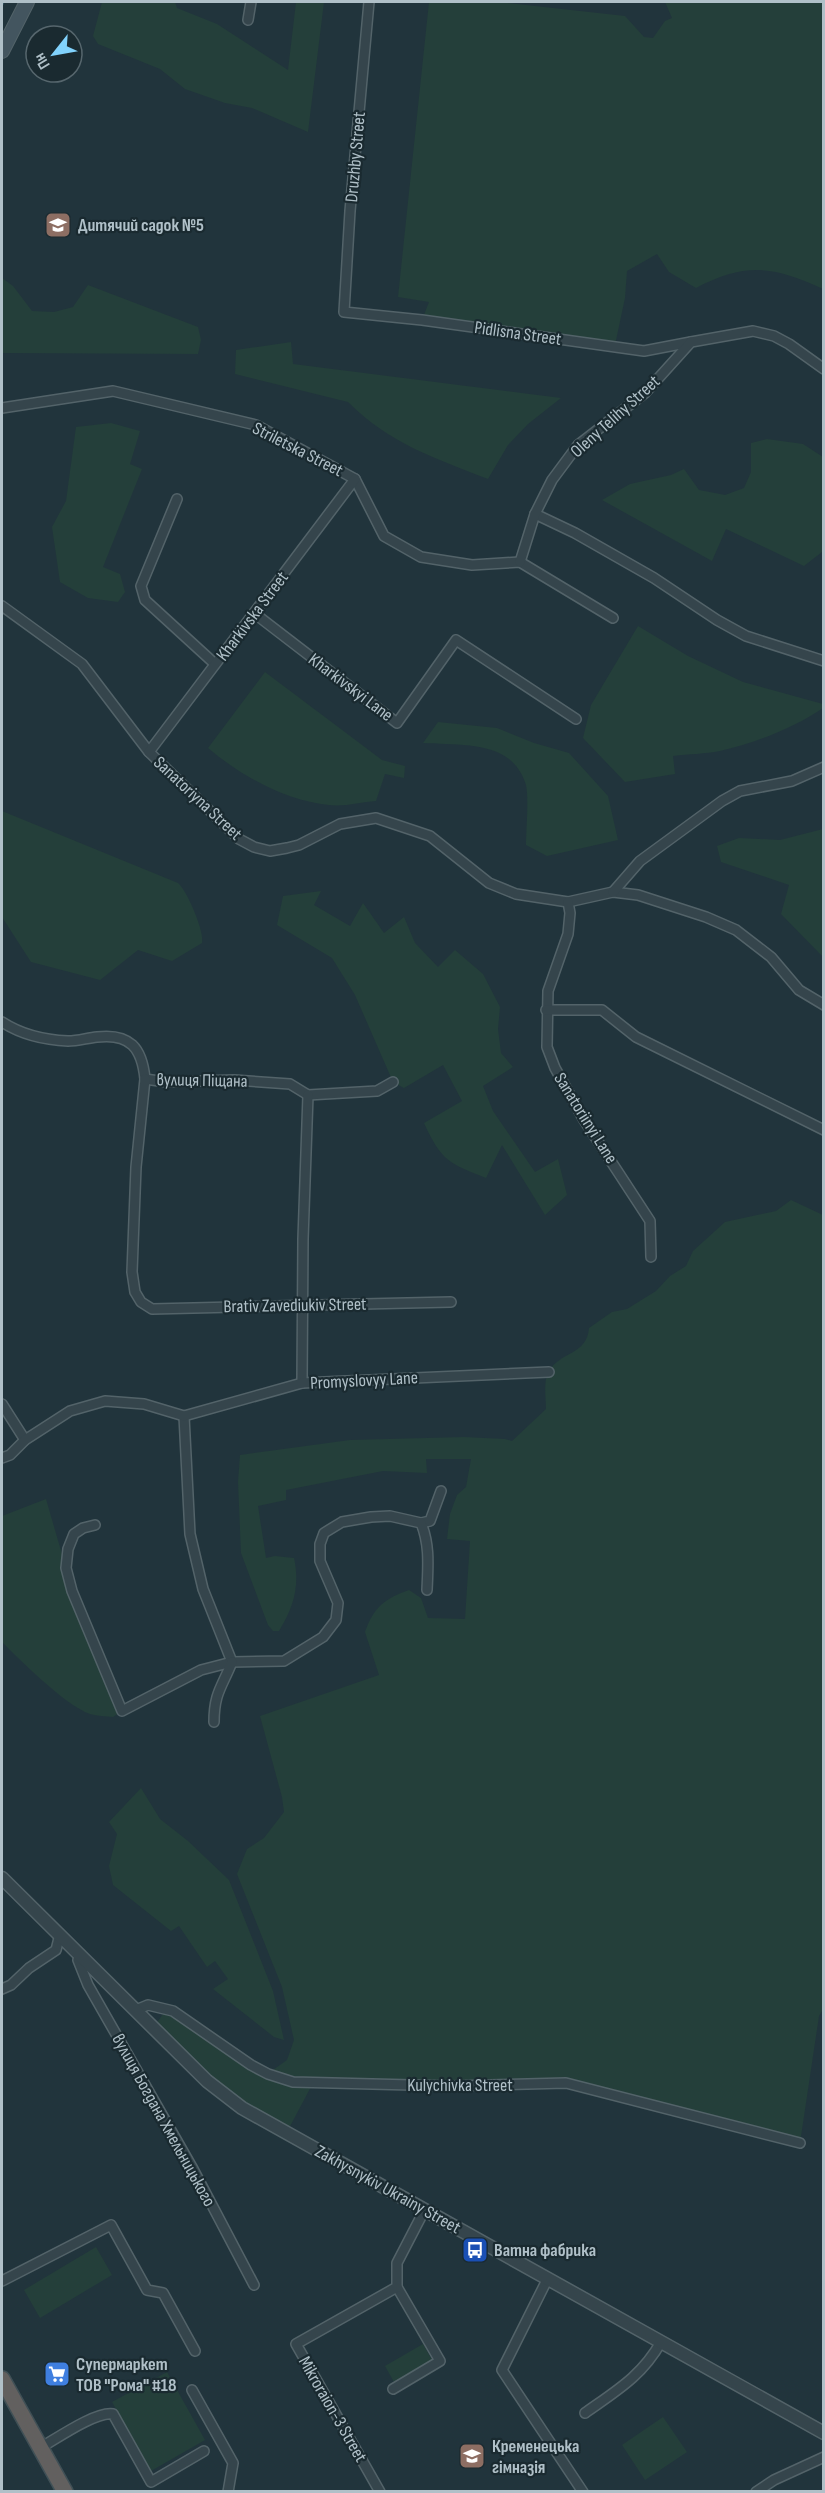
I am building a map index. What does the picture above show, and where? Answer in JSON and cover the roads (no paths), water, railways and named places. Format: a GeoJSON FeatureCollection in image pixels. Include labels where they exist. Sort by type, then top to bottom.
{"type":"FeatureCollection","features":[{"type":"Feature","properties":{"kind":"highway"},"geometry":{"type":"LineString","coordinates":[[2,2379],[46,2445],[65,2492]]}},
{"type":"Feature","properties":{"kind":"main road"},"geometry":{"type":"LineString","coordinates":[[2,51],[27,2]]}},
{"type":"Feature","properties":{"kind":"street"},"geometry":{"type":"LineString","coordinates":[[248,20],[251,2]]}},
{"type":"Feature","properties":{"kind":"street","name":"Druzhby Street"},"geometry":{"type":"LineString","coordinates":[[345,312],[350,211],[369,2]]}},
{"type":"Feature","properties":{"kind":"street","name":"Pidlisna Street"},"geometry":{"type":"LineString","coordinates":[[345,312],[422,320],[644,351],[691,342]]}},
{"type":"Feature","properties":{"kind":"street"},"geometry":{"type":"LineString","coordinates":[[691,342],[753,331],[774,336],[789,344],[824,369]]}},
{"type":"Feature","properties":{"kind":"street","name":"Oleny Telihy Street"},"geometry":{"type":"LineString","coordinates":[[520,562],[534,514],[552,480],[578,446],[645,393],[691,342]]}},
{"type":"Feature","properties":{"kind":"street","name":"Striletska Street"},"geometry":{"type":"LineString","coordinates":[[2,408],[114,391],[256,425],[355,479],[384,536],[421,556],[472,565],[520,562]]}},
{"type":"Feature","properties":{"kind":"street","name":"Kharkivska Street"},"geometry":{"type":"LineString","coordinates":[[149,752],[355,479]]}},
{"type":"Feature","properties":{"kind":"street"},"geometry":{"type":"LineString","coordinates":[[177,499],[141,586],[145,600],[216,664]]}},
{"type":"Feature","properties":{"kind":"street"},"geometry":{"type":"LineString","coordinates":[[534,514],[575,533],[746,636],[824,661]]}},
{"type":"Feature","properties":{"kind":"street"},"geometry":{"type":"LineString","coordinates":[[520,562],[613,618]]}},
{"type":"Feature","properties":{"kind":"street","name":"Sanatoriyna Street"},"geometry":{"type":"LineString","coordinates":[[2,606],[82,664],[149,752],[239,839],[254,848],[270,851],[287,848],[299,845],[340,824],[376,818],[430,836],[489,883],[516,894],[568,902],[614,892],[638,895],[706,917],[736,930],[771,957],[799,990],[824,1005]]}},
{"type":"Feature","properties":{"kind":"street","name":"Kharkivskyi Lane"},"geometry":{"type":"LineString","coordinates":[[254,613],[397,723],[456,640],[576,719]]}},
{"type":"Feature","properties":{"kind":"street"},"geometry":{"type":"LineString","coordinates":[[614,892],[640,861],[722,801],[740,791],[792,781],[824,767]]}},
{"type":"Feature","properties":{"kind":"street","name":"Sanatoriinyi Lane"},"geometry":{"type":"LineString","coordinates":[[568,902],[570,913],[568,934],[548,991],[547,1047],[555,1068],[584,1120],[650,1221],[651,1257]]}},
{"type":"Feature","properties":{"kind":"street"},"geometry":{"type":"LineString","coordinates":[[546,1010],[602,1010],[614,1017],[636,1037],[824,1130]]}},
{"type":"Feature","properties":{"kind":"street","name":"вулиця Піщана"},"geometry":{"type":"LineString","coordinates":[[2,1022],[20,1034],[70,1041],[100,1036],[130,1041],[139,1052],[144,1064],[145,1079],[166,1082],[234,1080],[290,1084],[308,1095],[377,1091],[393,1082]]}},
{"type":"Feature","properties":{"kind":"street","name":"Brativ Zavediukiv Street"},"geometry":{"type":"LineString","coordinates":[[145,1079],[136,1167],[132,1272],[135,1292],[141,1302],[152,1309],[451,1302]]}},
{"type":"Feature","properties":{"kind":"street"},"geometry":{"type":"LineString","coordinates":[[302,1383],[308,1095]]}},
{"type":"Feature","properties":{"kind":"street","name":"Promyslovyy Lane"},"geometry":{"type":"LineString","coordinates":[[184,1416],[302,1383],[549,1372]]}},
{"type":"Feature","properties":{"kind":"street"},"geometry":{"type":"LineString","coordinates":[[2,1458],[10,1455],[25,1440],[70,1411],[105,1401],[144,1404],[184,1416],[190,1534],[203,1589],[232,1662],[219,1688],[214,1707],[214,1722]]}},
{"type":"Feature","properties":{"kind":"street"},"geometry":{"type":"LineString","coordinates":[[2,1404],[25,1440]]}},
{"type":"Feature","properties":{"kind":"street"},"geometry":{"type":"LineString","coordinates":[[95,1525],[83,1528],[74,1534],[68,1549],[66,1568],[72,1591],[122,1711],[201,1670],[232,1662],[284,1661],[323,1637],[336,1620],[339,1602],[320,1561],[320,1544],[324,1533],[342,1522],[370,1517],[390,1516],[421,1522],[430,1521],[441,1491]]}},
{"type":"Feature","properties":{"kind":"street"},"geometry":{"type":"LineString","coordinates":[[421,1522],[426,1535],[429,1556],[427,1590]]}},
{"type":"Feature","properties":{"kind":"street","name":"Zakhysnykiv Ukrainy Street"},"geometry":{"type":"LineString","coordinates":[[2,1878],[207,2081],[242,2108],[824,2433]]}},
{"type":"Feature","properties":{"kind":"street"},"geometry":{"type":"LineString","coordinates":[[2,1989],[56,1950],[60,1934]]}},
{"type":"Feature","properties":{"kind":"street","name":"вулиця Богдана Хмельницького"},"geometry":{"type":"LineString","coordinates":[[81,1955],[78,1960],[88,1985],[194,2169],[254,2285]]}},
{"type":"Feature","properties":{"kind":"street","name":"Kulychivka Street"},"geometry":{"type":"LineString","coordinates":[[136,2010],[148,2005],[173,2011],[251,2065],[268,2074],[293,2082],[445,2086],[566,2084],[800,2143]]}},
{"type":"Feature","properties":{"kind":"street"},"geometry":{"type":"LineString","coordinates":[[393,2389],[440,2361],[397,2287],[397,2263],[425,2210]]}},
{"type":"Feature","properties":{"kind":"street"},"geometry":{"type":"LineString","coordinates":[[2,2281],[111,2225],[147,2290],[163,2293],[195,2351]]}},
{"type":"Feature","properties":{"kind":"street"},"geometry":{"type":"LineString","coordinates":[[548,2278],[502,2370],[583,2492]]}},
{"type":"Feature","properties":{"kind":"street","name":"Mikroraion-3 Street"},"geometry":{"type":"LineString","coordinates":[[380,2492],[296,2344],[397,2287]]}},
{"type":"Feature","properties":{"kind":"street"},"geometry":{"type":"LineString","coordinates":[[585,2413],[634,2379],[652,2358],[661,2342]]}},
{"type":"Feature","properties":{"kind":"street"},"geometry":{"type":"LineString","coordinates":[[192,2390],[233,2463],[228,2492]]}},
{"type":"Feature","properties":{"kind":"street"},"geometry":{"type":"LineString","coordinates":[[46,2445],[87,2421],[108,2413],[113,2414],[151,2482],[204,2451]]}},
{"type":"Feature","properties":{"kind":"street"},"geometry":{"type":"LineString","coordinates":[[756,2492],[774,2480],[824,2457]]}},
{"type":"Feature","properties":{"kind":"place","name":"Дитячий садок №5"},"geometry":{"type":"Point","coordinates":[58,225]}},
{"type":"Feature","properties":{"kind":"place","name":"Ватна фабрика"},"geometry":{"type":"Point","coordinates":[475,2250]}},
{"type":"Feature","properties":{"kind":"place","name":"Супермаркет ТОВ \"Рома\" #18"},"geometry":{"type":"Point","coordinates":[57,2374]}},
{"type":"Feature","properties":{"kind":"place","name":"Кременецька гімназія"},"geometry":{"type":"Point","coordinates":[472,2456]}}]}
